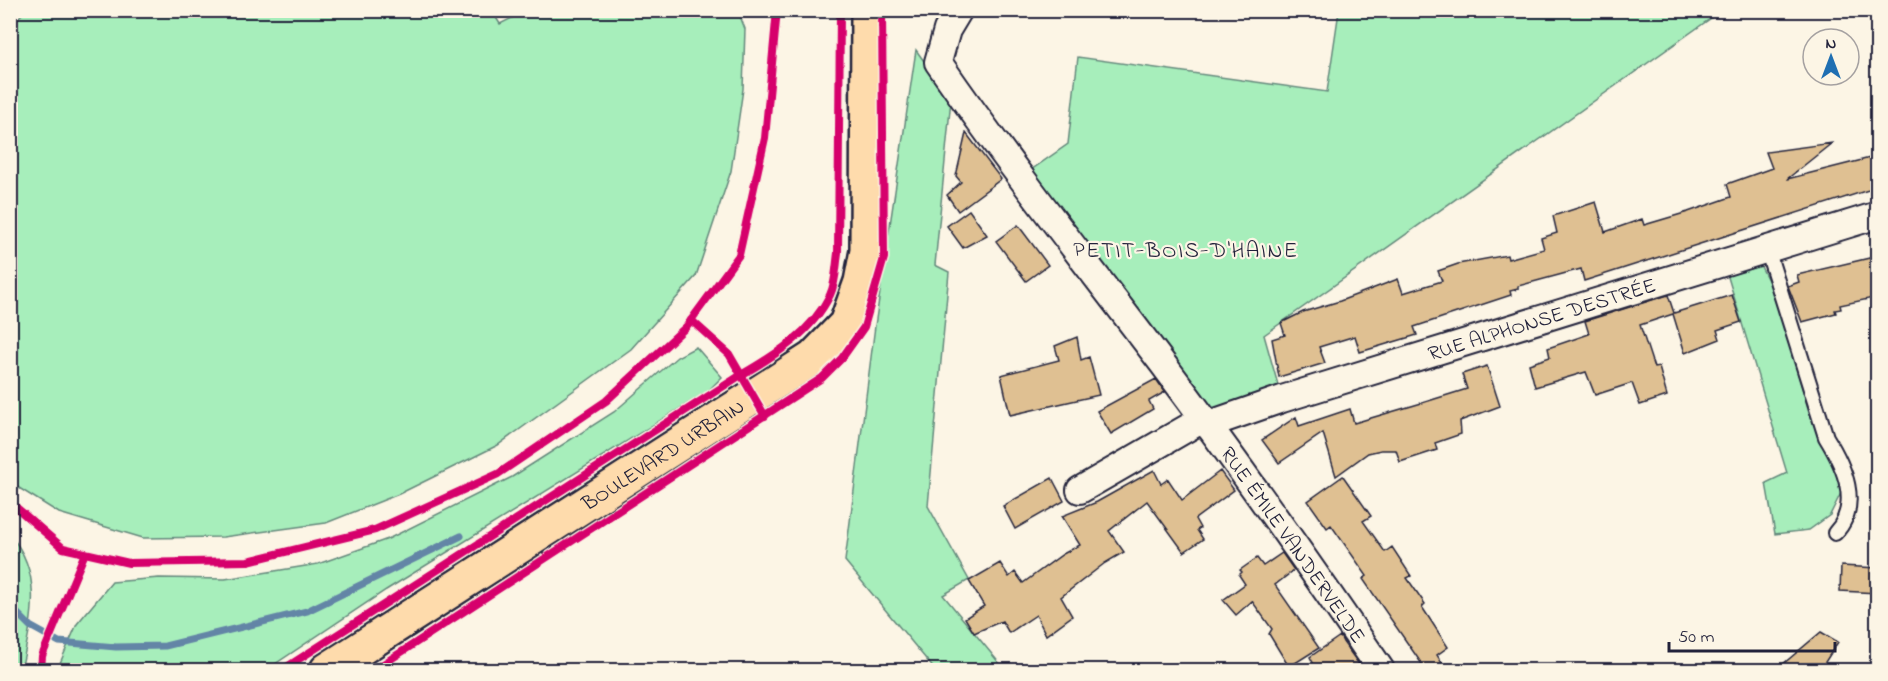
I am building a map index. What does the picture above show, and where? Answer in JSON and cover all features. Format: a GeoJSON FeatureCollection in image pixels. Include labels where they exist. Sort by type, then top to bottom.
{"type":"FeatureCollection","features":[{"type":"Feature","properties":{"kind":"main road","name":"BOULEVARD URBAIN"},"geometry":{"type":"LineString","coordinates":[[327,670],[813,358],[846,324],[861,282],[867,251],[868,10]]}},
{"type":"Feature","properties":{"kind":"street","name":"RUE ÉMILE VANDERVELDE"},"geometry":{"type":"LineString","coordinates":[[959,10],[947,30],[938,62],[982,126],[1205,422],[1382,670]]}},
{"type":"Feature","properties":{"kind":"street","name":"RUE ALPHONSE DESTRÉE"},"geometry":{"type":"LineString","coordinates":[[1205,422],[1878,214]]}},
{"type":"Feature","properties":{"kind":"street"},"geometry":{"type":"LineString","coordinates":[[1080,490],[1205,422]]}},
{"type":"Feature","properties":{"kind":"lane"},"geometry":{"type":"LineString","coordinates":[[1767,249],[1826,437],[1842,463],[1846,480],[1848,512],[1845,523],[1835,533]]}},
{"type":"Feature","properties":{"kind":"green space"},"geometry":{"type":"Polygon","coordinates":[[[26,10],[492,11],[500,24],[526,11],[738,11],[745,29],[743,89],[731,171],[696,276],[631,349],[498,445],[399,494],[326,523],[223,537],[143,538],[59,513],[11,483],[10,26],[26,10]]]}},
{"type":"Feature","properties":{"kind":"green space"},"geometry":{"type":"Polygon","coordinates":[[[1339,11],[1721,11],[1264,335],[1282,399],[1207,425],[1021,177],[1068,144],[1078,57],[1327,92],[1339,11]]]}},
{"type":"Feature","properties":{"kind":"green space"},"geometry":{"type":"Polygon","coordinates":[[[916,50],[951,99],[935,265],[949,272],[928,506],[969,580],[943,595],[1005,670],[935,670],[845,561],[875,326],[916,50]]]}},
{"type":"Feature","properties":{"kind":"green space"},"geometry":{"type":"Polygon","coordinates":[[[1756,257],[1775,294],[1809,412],[1838,468],[1842,491],[1830,515],[1809,530],[1775,534],[1766,483],[1787,473],[1725,267],[1756,257]]]}},
{"type":"Feature","properties":{"kind":"green space"},"geometry":{"type":"Polygon","coordinates":[[[696,347],[722,377],[708,391],[386,590],[266,670],[57,670],[77,624],[112,582],[159,578],[225,579],[318,564],[388,539],[512,477],[614,412],[677,357],[696,347]]]}},
{"type":"Feature","properties":{"kind":"green space"},"geometry":{"type":"Polygon","coordinates":[[[10,535],[21,550],[28,566],[31,583],[31,617],[21,670],[11,670],[10,535]]]}},
{"type":"Feature","properties":{"kind":"building"},"geometry":{"type":"Polygon","coordinates":[[[966,133],[1001,179],[958,211],[947,195],[961,182],[956,176],[966,133]]]}},
{"type":"Feature","properties":{"kind":"building"},"geometry":{"type":"Polygon","coordinates":[[[1832,143],[1787,179],[1878,156],[1878,187],[1584,281],[1581,269],[1518,286],[1518,289],[1510,291],[1511,295],[1414,327],[1417,335],[1360,352],[1355,336],[1319,347],[1325,363],[1279,377],[1272,339],[1285,335],[1281,323],[1303,312],[1398,279],[1403,293],[1442,281],[1438,271],[1458,264],[1507,255],[1508,259],[1544,249],[1541,238],[1557,233],[1553,216],[1596,202],[1605,232],[1642,219],[1644,225],[1688,212],[1731,197],[1727,184],[1772,168],[1766,152],[1832,143]]]}},
{"type":"Feature","properties":{"kind":"building"},"geometry":{"type":"Polygon","coordinates":[[[969,210],[987,235],[963,248],[947,226],[969,210]]]}},
{"type":"Feature","properties":{"kind":"building"},"geometry":{"type":"Polygon","coordinates":[[[1018,225],[1048,265],[1026,281],[996,241],[1018,225]]]}},
{"type":"Feature","properties":{"kind":"building"},"geometry":{"type":"Polygon","coordinates":[[[1878,256],[1878,297],[1840,305],[1841,309],[1835,310],[1836,313],[1802,322],[1788,286],[1799,282],[1797,275],[1878,256]]]}},
{"type":"Feature","properties":{"kind":"building"},"geometry":{"type":"Polygon","coordinates":[[[1668,295],[1674,313],[1732,295],[1741,322],[1717,330],[1720,339],[1685,353],[1673,314],[1640,325],[1654,368],[1659,367],[1667,396],[1640,405],[1632,383],[1595,395],[1586,372],[1535,387],[1529,364],[1550,357],[1548,348],[1589,334],[1585,321],[1668,295]]]}},
{"type":"Feature","properties":{"kind":"building"},"geometry":{"type":"Polygon","coordinates":[[[1077,337],[1081,360],[1089,357],[1099,395],[1010,415],[1001,375],[1059,360],[1055,346],[1077,337]]]}},
{"type":"Feature","properties":{"kind":"building"},"geometry":{"type":"Polygon","coordinates":[[[1487,366],[1500,406],[1460,421],[1461,434],[1435,443],[1437,450],[1400,462],[1396,450],[1368,453],[1336,476],[1323,433],[1279,463],[1262,440],[1296,417],[1299,426],[1350,409],[1354,423],[1467,389],[1462,374],[1487,366]]]}},
{"type":"Feature","properties":{"kind":"building"},"geometry":{"type":"Polygon","coordinates":[[[1156,379],[1165,392],[1149,401],[1153,409],[1111,434],[1097,411],[1156,379]]]}},
{"type":"Feature","properties":{"kind":"building"},"geometry":{"type":"Polygon","coordinates":[[[1154,470],[1161,484],[1168,479],[1182,500],[1220,471],[1234,490],[1195,519],[1200,528],[1197,530],[1203,539],[1184,552],[1147,501],[1109,531],[1124,552],[1105,563],[1061,597],[1072,616],[1046,635],[1036,615],[1009,633],[1002,621],[974,633],[965,618],[984,606],[969,581],[1000,563],[1009,577],[1015,572],[1023,583],[1063,554],[1080,545],[1062,516],[1097,502],[1154,470]]]}},
{"type":"Feature","properties":{"kind":"building"},"geometry":{"type":"Polygon","coordinates":[[[1343,476],[1371,516],[1363,521],[1385,552],[1392,547],[1411,576],[1407,578],[1425,604],[1422,607],[1448,647],[1437,655],[1442,663],[1432,670],[1426,670],[1363,579],[1367,576],[1331,525],[1327,528],[1308,501],[1343,476]]]}},
{"type":"Feature","properties":{"kind":"building"},"geometry":{"type":"Polygon","coordinates":[[[1052,478],[1064,501],[1015,529],[1003,506],[1052,478]]]}},
{"type":"Feature","properties":{"kind":"building"},"geometry":{"type":"Polygon","coordinates":[[[1282,553],[1294,570],[1275,585],[1319,648],[1289,667],[1269,634],[1272,629],[1252,601],[1236,615],[1223,600],[1245,584],[1239,575],[1242,572],[1240,570],[1257,558],[1263,566],[1282,553]]]}},
{"type":"Feature","properties":{"kind":"building"},"geometry":{"type":"Polygon","coordinates":[[[1841,566],[1878,568],[1878,593],[1840,591],[1841,566]]]}},
{"type":"Feature","properties":{"kind":"building"},"geometry":{"type":"Polygon","coordinates":[[[1821,632],[1838,642],[1820,670],[1776,670],[1821,632]]]}},
{"type":"Feature","properties":{"kind":"building"},"geometry":{"type":"Polygon","coordinates":[[[1340,636],[1363,670],[1317,670],[1310,657],[1340,636]]]}},
{"type":"Feature","properties":{"kind":"waterway"},"geometry":{"type":"LineString","coordinates":[[10,606],[30,626],[59,642],[116,647],[165,646],[307,611],[461,536]]}},
{"type":"Feature","properties":{"kind":"cycle path"},"geometry":{"type":"LineString","coordinates":[[10,502],[63,548],[129,563],[248,561],[375,530],[498,474],[606,401],[686,327],[739,255],[765,138],[777,10]]}},
{"type":"Feature","properties":{"kind":"cycle path"},"geometry":{"type":"LineString","coordinates":[[282,670],[767,359],[792,341],[813,320],[832,290],[838,253],[840,10]]}},
{"type":"Feature","properties":{"kind":"cycle path"},"geometry":{"type":"LineString","coordinates":[[374,670],[822,378],[842,358],[864,327],[884,258],[882,10]]}},
{"type":"Feature","properties":{"kind":"cycle path"},"geometry":{"type":"LineString","coordinates":[[691,320],[729,354],[765,416]]}},
{"type":"Feature","properties":{"kind":"cycle path"},"geometry":{"type":"LineString","coordinates":[[41,670],[42,656],[85,553]]}},
{"type":"Feature","properties":{"kind":"district","name":"PETIT-BOIS-D'HAINE"},"geometry":{"type":"Point","coordinates":[1186,249]}}]}
